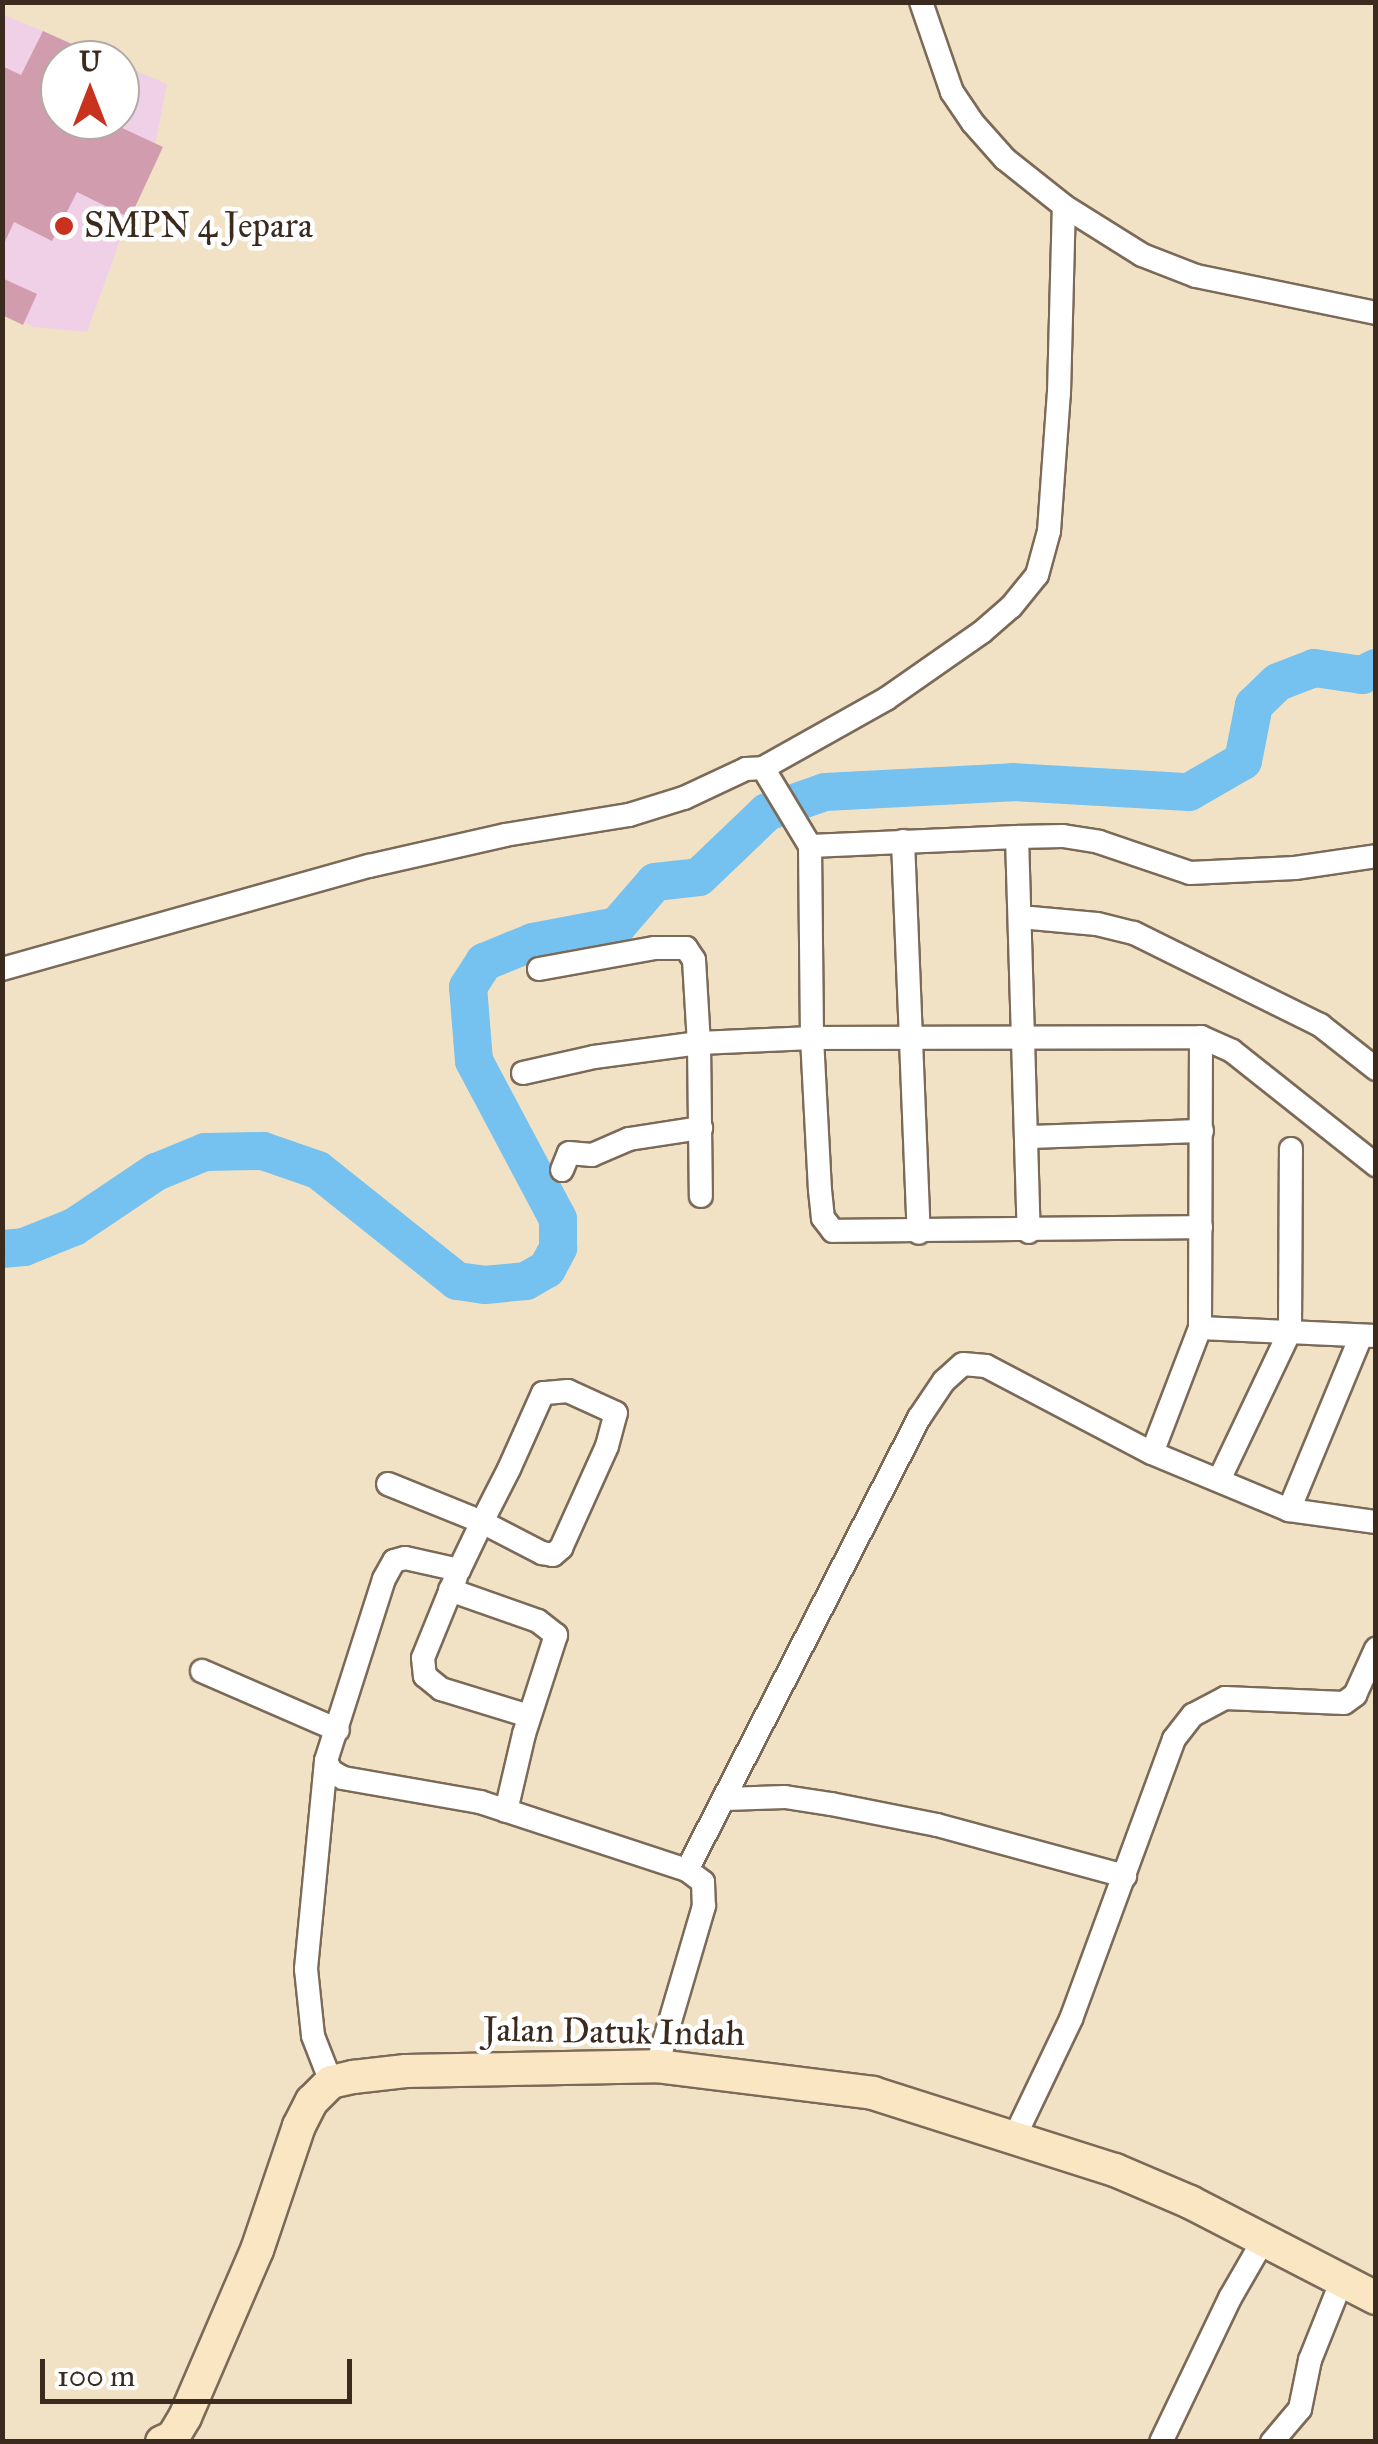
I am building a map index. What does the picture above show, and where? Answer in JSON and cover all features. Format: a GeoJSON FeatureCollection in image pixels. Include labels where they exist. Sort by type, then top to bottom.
{"type":"FeatureCollection","features":[{"type":"Feature","properties":{"kind":"street"},"geometry":{"type":"LineString","coordinates":[[920,2],[952,92],[973,123],[1005,159],[1064,206],[1142,255],[1196,276],[1376,314]]}},
{"type":"Feature","properties":{"kind":"street"},"geometry":{"type":"LineString","coordinates":[[2,969],[402,858],[629,816],[684,798],[746,769],[769,774],[886,700],[982,632],[1011,607],[1037,575],[1049,532],[1064,206]]}},
{"type":"Feature","properties":{"kind":"street"},"geometry":{"type":"LineString","coordinates":[[769,774],[810,846],[812,1038],[823,1218],[833,1232],[1201,1227]]}},
{"type":"Feature","properties":{"kind":"street"},"geometry":{"type":"LineString","coordinates":[[810,846],[1063,836],[1099,842],[1190,872],[1295,868],[1376,856]]}},
{"type":"Feature","properties":{"kind":"street"},"geometry":{"type":"LineString","coordinates":[[1017,837],[1029,1232]]}},
{"type":"Feature","properties":{"kind":"street"},"geometry":{"type":"LineString","coordinates":[[903,842],[918,1233]]}},
{"type":"Feature","properties":{"kind":"street"},"geometry":{"type":"LineString","coordinates":[[1020,917],[1097,924],[1160,944],[1320,1025],[1376,1068]]}},
{"type":"Feature","properties":{"kind":"street"},"geometry":{"type":"LineString","coordinates":[[539,969],[654,948],[686,948],[694,960],[701,1196]]}},
{"type":"Feature","properties":{"kind":"street"},"geometry":{"type":"LineString","coordinates":[[1152,1452],[1200,1328],[1200,1037]]}},
{"type":"Feature","properties":{"kind":"street"},"geometry":{"type":"LineString","coordinates":[[523,1073],[594,1056],[698,1044],[812,1038],[1200,1037],[1232,1051],[1376,1165]]}},
{"type":"Feature","properties":{"kind":"street"},"geometry":{"type":"LineString","coordinates":[[562,1170],[569,1152],[592,1155],[629,1139],[701,1128]]}},
{"type":"Feature","properties":{"kind":"street"},"geometry":{"type":"LineString","coordinates":[[1026,1137],[1202,1132]]}},
{"type":"Feature","properties":{"kind":"street"},"geometry":{"type":"LineString","coordinates":[[1219,1480],[1290,1331],[1291,1149]]}},
{"type":"Feature","properties":{"kind":"street"},"geometry":{"type":"LineString","coordinates":[[1200,1328],[1368,1336],[1289,1510]]}},
{"type":"Feature","properties":{"kind":"street"},"geometry":{"type":"LineString","coordinates":[[688,1870],[918,1418],[944,1381],[963,1364],[986,1366],[1152,1452],[1289,1510],[1376,1522]]}},
{"type":"Feature","properties":{"kind":"street"},"geometry":{"type":"LineString","coordinates":[[388,1484],[482,1522],[542,1553],[553,1555],[561,1548],[610,1437],[616,1413],[568,1390],[543,1393],[482,1522],[455,1580],[423,1658],[425,1676],[441,1689],[529,1716]]}},
{"type":"Feature","properties":{"kind":"street"},"geometry":{"type":"LineString","coordinates":[[162,2442],[173,2437],[186,2417],[257,2250],[299,2126],[312,2101],[331,2082],[312,2036],[306,1969],[326,1761],[384,1579],[394,1561],[406,1558],[555,1631],[556,1641],[529,1716],[506,1811]]}},
{"type":"Feature","properties":{"kind":"street"},"geometry":{"type":"LineString","coordinates":[[1015,2136],[1071,2018],[1125,1876],[1160,1768],[1174,1739],[1193,1715],[1225,1698],[1344,1703],[1355,1695],[1376,1648]]}},
{"type":"Feature","properties":{"kind":"street"},"geometry":{"type":"LineString","coordinates":[[202,1671],[338,1730]]}},
{"type":"Feature","properties":{"kind":"street"},"geometry":{"type":"LineString","coordinates":[[326,1761],[331,1771],[343,1778],[506,1811],[688,1870],[703,1882],[704,1906],[656,2066]]}},
{"type":"Feature","properties":{"kind":"street"},"geometry":{"type":"LineString","coordinates":[[726,1799],[786,1797],[902,1818],[1125,1876]]}},
{"type":"Feature","properties":{"kind":"street","name":"Jalan Datuk Indah"},"geometry":{"type":"LineString","coordinates":[[331,2082],[406,2070],[656,2066],[874,2093],[1130,2176],[1264,2239],[1376,2298]]}},
{"type":"Feature","properties":{"kind":"street"},"geometry":{"type":"LineString","coordinates":[[1161,2442],[1264,2239]]}},
{"type":"Feature","properties":{"kind":"street"},"geometry":{"type":"LineString","coordinates":[[1272,2442],[1300,2409],[1310,2360],[1342,2280]]}},
{"type":"Feature","properties":{"kind":"shaded area","name":"SMPN 4 Jepara"},"geometry":{"type":"Polygon","coordinates":[[[2,14],[64,40],[40,40],[40,140],[140,140],[140,73],[167,84],[156,140],[87,332],[33,327],[3,311],[2,14]]]}},
{"type":"Feature","properties":{"kind":"building"},"geometry":{"type":"Polygon","coordinates":[[[43,31],[63,40],[40,40],[40,140],[140,140],[140,136],[163,147],[130,218],[77,192],[52,241],[14,222],[2,248],[2,66],[21,75],[43,31]]]}},
{"type":"Feature","properties":{"kind":"building"},"geometry":{"type":"Polygon","coordinates":[[[2,278],[37,294],[23,325],[2,315],[2,278]]]}},
{"type":"Feature","properties":{"kind":"waterway"},"geometry":{"type":"LineString","coordinates":[[2,1249],[24,1247],[74,1227],[156,1172],[205,1152],[263,1151],[318,1170],[457,1281],[485,1285],[526,1281],[547,1269],[558,1248],[558,1219],[474,1061],[468,987],[484,962],[533,942],[617,926],[655,882],[699,877],[767,812],[825,792],[1013,782],[1189,792],[1243,761],[1254,705],[1278,682],[1314,668],[1362,675],[1376,668]]}},
{"type":"Feature","properties":{"kind":"place","name":"SMPN 4 Jepara"},"geometry":{"type":"Point","coordinates":[64,226]}}]}
